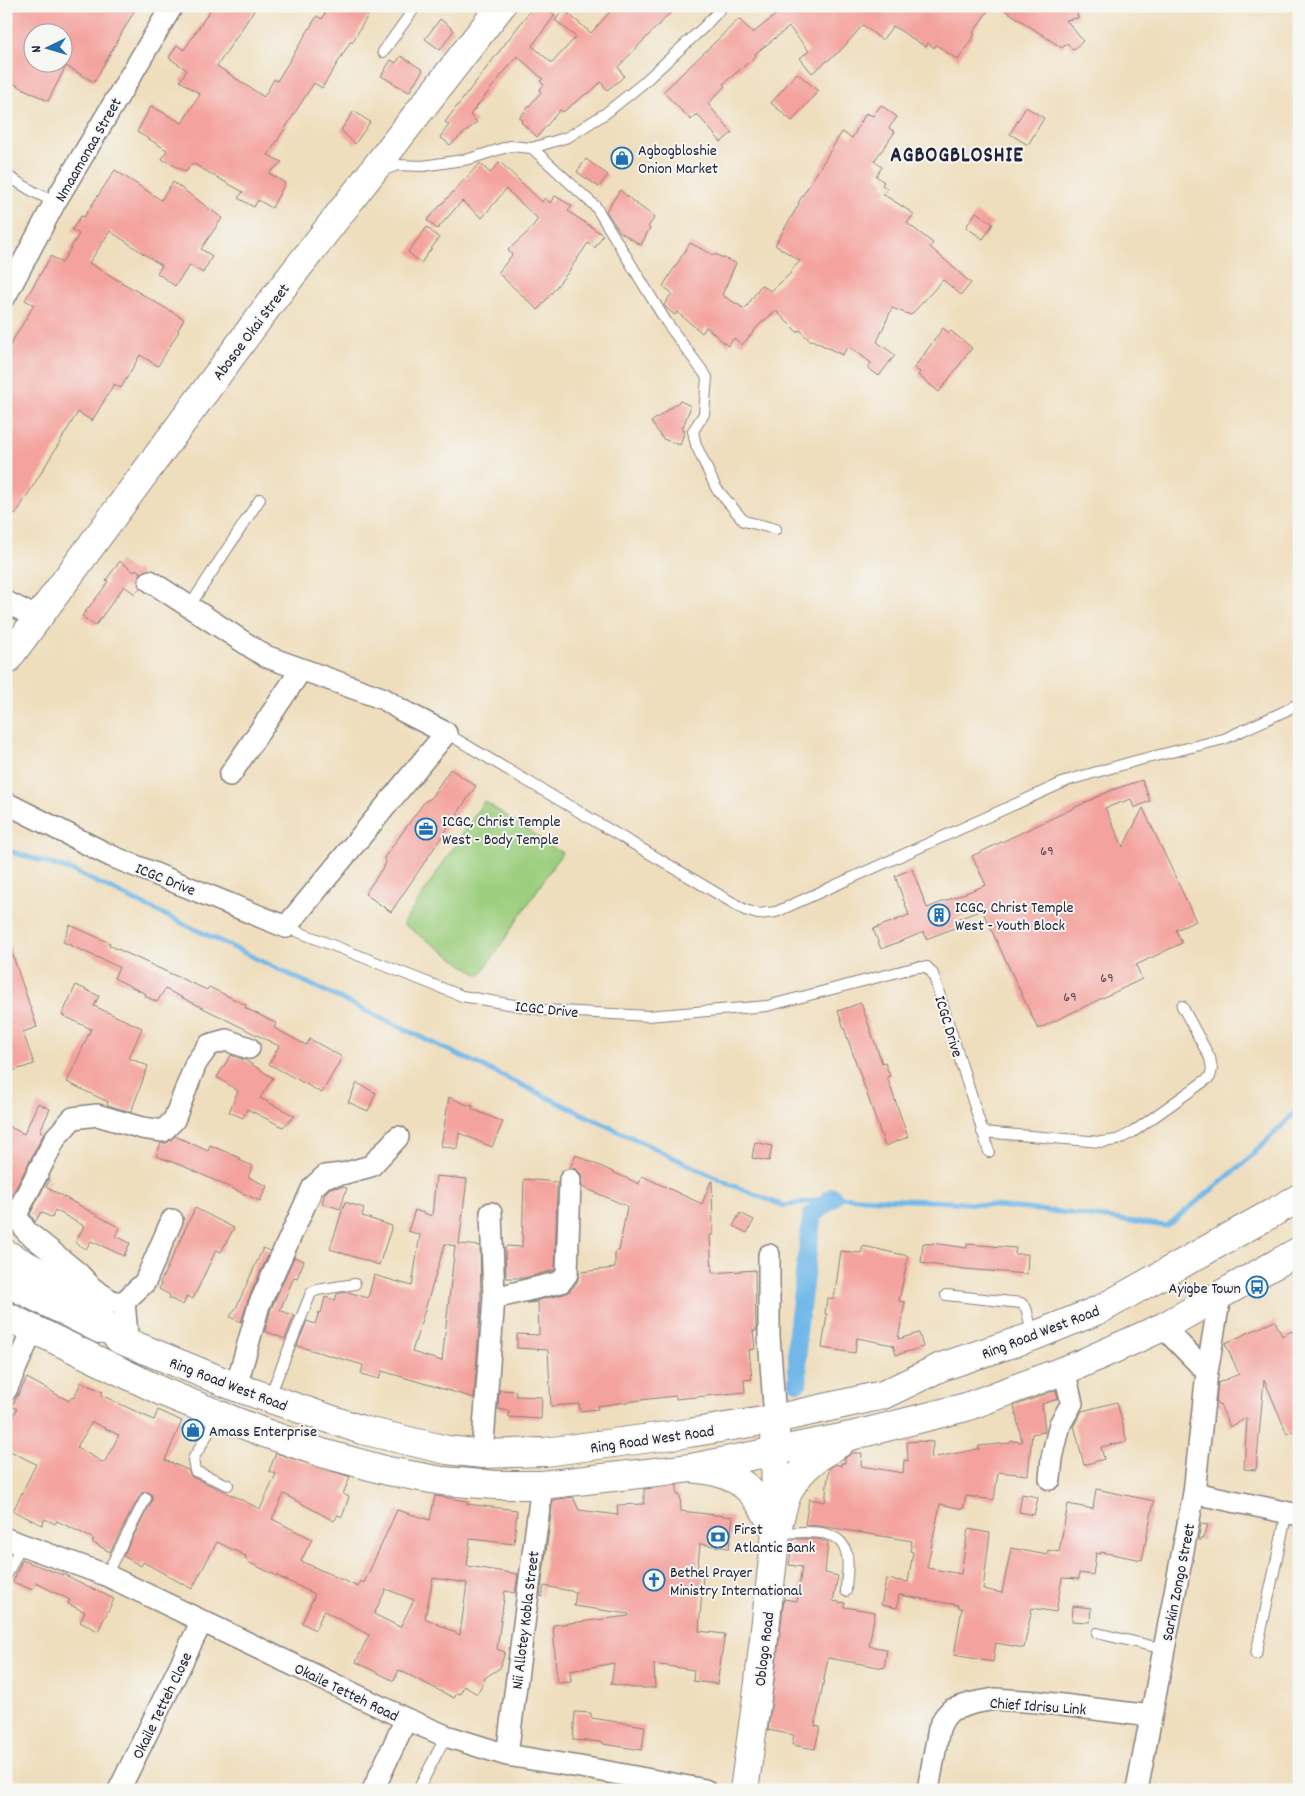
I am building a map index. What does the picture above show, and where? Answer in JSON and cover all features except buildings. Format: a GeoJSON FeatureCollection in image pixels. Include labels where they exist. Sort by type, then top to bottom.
{"type":"FeatureCollection","features":[{"type":"Feature","properties":{"kind":"main road","name":"Abosoe Okai Street"},"geometry":{"type":"LineString","coordinates":[[6,662],[268,306],[370,176],[495,8]]}},
{"type":"Feature","properties":{"kind":"main road","name":"Ring Road West Road"},"geometry":{"type":"LineString","coordinates":[[6,1254],[74,1291],[124,1342],[268,1399],[362,1430],[447,1450],[482,1454],[545,1452],[689,1434],[775,1419],[883,1395],[941,1367],[1034,1336],[1101,1309],[1299,1198]]}},
{"type":"Feature","properties":{"kind":"main road","name":"Ring Road West Road"},"geometry":{"type":"LineString","coordinates":[[6,1316],[163,1392],[262,1432],[322,1453],[388,1471],[442,1481],[496,1485],[542,1485],[690,1468],[851,1436],[966,1407],[1064,1370],[1163,1327],[1299,1251]]}},
{"type":"Feature","properties":{"kind":"main road"},"geometry":{"type":"LineString","coordinates":[[6,1282],[69,1324],[87,1355]]}},
{"type":"Feature","properties":{"kind":"main road"},"geometry":{"type":"LineString","coordinates":[[6,1305],[124,1342]]}},
{"type":"Feature","properties":{"kind":"main road"},"geometry":{"type":"LineString","coordinates":[[776,1451],[803,1429],[917,1397],[941,1367]]}},
{"type":"Feature","properties":{"kind":"main road","name":"Oblogo Road"},"geometry":{"type":"LineString","coordinates":[[744,1790],[776,1534],[775,1419]]}},
{"type":"Feature","properties":{"kind":"main road"},"geometry":{"type":"LineString","coordinates":[[776,1534],[789,1489],[803,1469],[822,1453],[851,1436]]}},
{"type":"Feature","properties":{"kind":"main road"},"geometry":{"type":"LineString","coordinates":[[690,1468],[714,1470],[742,1484],[754,1494],[765,1509],[776,1534]]}},
{"type":"Feature","properties":{"kind":"street","name":"Nmaamonaa Street"},"geometry":{"type":"LineString","coordinates":[[6,294],[55,202],[172,6]]}},
{"type":"Feature","properties":{"kind":"street"},"geometry":{"type":"LineString","coordinates":[[150,581],[265,656],[384,699],[446,733],[286,927]]}},
{"type":"Feature","properties":{"kind":"street"},"geometry":{"type":"LineString","coordinates":[[6,602],[38,618]]}},
{"type":"Feature","properties":{"kind":"street"},"geometry":{"type":"LineString","coordinates":[[230,775],[301,670]]}},
{"type":"Feature","properties":{"kind":"street","name":"ICGC Drive"},"geometry":{"type":"LineString","coordinates":[[6,803],[111,856],[286,927]]}},
{"type":"Feature","properties":{"kind":"street"},"geometry":{"type":"LineString","coordinates":[[172,1220],[145,1282],[124,1302],[113,1302],[92,1288],[78,1273],[26,1231],[16,1215],[56,1137],[73,1118],[97,1115],[142,1128],[163,1131],[174,1120],[196,1063],[208,1044],[226,1040],[249,1048]]}},
{"type":"Feature","properties":{"kind":"street"},"geometry":{"type":"LineString","coordinates":[[236,1387],[259,1305],[313,1187],[325,1176],[342,1174],[371,1166],[398,1137]]}},
{"type":"Feature","properties":{"kind":"street"},"geometry":{"type":"LineString","coordinates":[[494,1298],[561,1282],[567,1274],[570,1180]]}},
{"type":"Feature","properties":{"kind":"street"},"geometry":{"type":"LineString","coordinates":[[482,1454],[494,1298],[491,1213]]}},
{"type":"Feature","properties":{"kind":"street"},"geometry":{"type":"LineString","coordinates":[[769,1255],[769,1336],[775,1419]]}},
{"type":"Feature","properties":{"kind":"street","name":"Sarkin Zongo Street"},"geometry":{"type":"LineString","coordinates":[[1137,1790],[1194,1493],[1207,1372],[1220,1296]]}},
{"type":"Feature","properties":{"kind":"street"},"geometry":{"type":"LineString","coordinates":[[124,1302],[124,1342]]}},
{"type":"Feature","properties":{"kind":"street"},"geometry":{"type":"LineString","coordinates":[[1163,1327],[1207,1372]]}},
{"type":"Feature","properties":{"kind":"street"},"geometry":{"type":"LineString","coordinates":[[6,1390],[32,1329]]}},
{"type":"Feature","properties":{"kind":"street"},"geometry":{"type":"LineString","coordinates":[[1050,1479],[1052,1458],[1059,1429],[1072,1403],[1064,1370]]}},
{"type":"Feature","properties":{"kind":"street","name":"Nii Allotey Kobla Street"},"geometry":{"type":"LineString","coordinates":[[507,1755],[542,1485]]}},
{"type":"Feature","properties":{"kind":"street"},"geometry":{"type":"LineString","coordinates":[[1194,1493],[1293,1514]]}},
{"type":"Feature","properties":{"kind":"street","name":"Okaile Tetteh Road"},"geometry":{"type":"LineString","coordinates":[[14,1542],[106,1575],[446,1736],[507,1755],[592,1768],[705,1790]]}},
{"type":"Feature","properties":{"kind":"street","name":"Okaile Tetteh Close"},"geometry":{"type":"LineString","coordinates":[[119,1790],[202,1621]]}},
{"type":"Feature","properties":{"kind":"street","name":"Chief Idrisu Link"},"geometry":{"type":"LineString","coordinates":[[928,1790],[939,1728],[951,1710],[995,1699],[1038,1702],[1151,1716]]}},
{"type":"Feature","properties":{"kind":"street"},"geometry":{"type":"LineString","coordinates":[[373,1790],[406,1718]]}},
{"type":"Feature","properties":{"kind":"lane"},"geometry":{"type":"LineString","coordinates":[[383,52],[416,6]]}},
{"type":"Feature","properties":{"kind":"lane"},"geometry":{"type":"LineString","coordinates":[[370,176],[396,165],[423,166],[469,159],[510,146],[532,148],[568,137],[606,113],[642,85],[704,27],[723,6]]}},
{"type":"Feature","properties":{"kind":"lane"},"geometry":{"type":"LineString","coordinates":[[532,148],[596,207],[667,323],[707,378],[704,414],[694,431],[696,445],[716,488],[744,521],[776,529]]}},
{"type":"Feature","properties":{"kind":"lane"},"geometry":{"type":"LineString","coordinates":[[6,175],[55,202]]}},
{"type":"Feature","properties":{"kind":"lane"},"geometry":{"type":"LineString","coordinates":[[189,606],[260,499]]}},
{"type":"Feature","properties":{"kind":"lane"},"geometry":{"type":"LineString","coordinates":[[446,733],[745,910],[758,914],[776,912],[1069,780],[1224,739],[1286,711],[1299,703]]}},
{"type":"Feature","properties":{"kind":"lane","name":"ICGC Drive"},"geometry":{"type":"LineString","coordinates":[[286,927],[462,996],[552,1011],[648,1016],[767,1006],[917,966],[927,967],[933,974],[988,1152]]}},
{"type":"Feature","properties":{"kind":"lane"},"geometry":{"type":"LineString","coordinates":[[982,1132],[1101,1142],[1117,1140],[1133,1132],[1210,1077],[1212,1069],[1210,1058],[1182,1006]]}},
{"type":"Feature","properties":{"kind":"lane"},"geometry":{"type":"LineString","coordinates":[[268,1399],[311,1293],[317,1290],[355,1284]]}},
{"type":"Feature","properties":{"kind":"lane"},"geometry":{"type":"LineString","coordinates":[[946,1296],[1021,1303],[1026,1308],[1034,1336]]}},
{"type":"Feature","properties":{"kind":"lane"},"geometry":{"type":"LineString","coordinates":[[219,1415],[193,1459],[195,1471],[228,1485]]}},
{"type":"Feature","properties":{"kind":"lane"},"geometry":{"type":"LineString","coordinates":[[106,1575],[146,1498]]}},
{"type":"Feature","properties":{"kind":"lane"},"geometry":{"type":"LineString","coordinates":[[1256,1654],[1293,1514]]}},
{"type":"Feature","properties":{"kind":"lane"},"geometry":{"type":"LineString","coordinates":[[776,1534],[821,1532],[834,1537],[843,1546],[847,1558],[846,1591]]}},
{"type":"Feature","properties":{"kind":"lane"},"geometry":{"type":"LineString","coordinates":[[6,1578],[14,1542]]}},
{"type":"Feature","properties":{"kind":"lane"},"geometry":{"type":"LineString","coordinates":[[1097,1633],[1164,1649]]}},
{"type":"Feature","properties":{"kind":"lane"},"geometry":{"type":"LineString","coordinates":[[418,1790],[446,1736]]}},
{"type":"Feature","properties":{"kind":"green space"},"geometry":{"type":"Polygon","coordinates":[[[484,801],[562,853],[480,976],[403,924],[484,801]]]}},
{"type":"Feature","properties":{"kind":"waterway"},"geometry":{"type":"LineString","coordinates":[[6,850],[73,871],[729,1184],[784,1206],[833,1197],[953,1202],[1059,1212],[1167,1226],[1243,1164],[1299,1109]]}},
{"type":"Feature","properties":{"kind":"waterway"},"geometry":{"type":"LineString","coordinates":[[798,1382],[797,1336],[812,1215],[833,1197]]}},
{"type":"Feature","properties":{"kind":"place","name":"Agbogbloshie Onion Market"},"geometry":{"type":"Point","coordinates":[622,158]}},
{"type":"Feature","properties":{"kind":"place","name":"ICGC, Christ Temple West - Body Temple"},"geometry":{"type":"Point","coordinates":[426,829]}},
{"type":"Feature","properties":{"kind":"place","name":"ICGC, Christ Temple West - Youth Block"},"geometry":{"type":"Point","coordinates":[939,915]}},
{"type":"Feature","properties":{"kind":"place","name":"Ayigbe Town"},"geometry":{"type":"Point","coordinates":[1257,1287]}},
{"type":"Feature","properties":{"kind":"place","name":"Amass Enterprise"},"geometry":{"type":"Point","coordinates":[193,1430]}},
{"type":"Feature","properties":{"kind":"place","name":"First Atlantic Bank"},"geometry":{"type":"Point","coordinates":[718,1537]}},
{"type":"Feature","properties":{"kind":"place","name":"Bethel Prayer Ministry International"},"geometry":{"type":"Point","coordinates":[654,1580]}},
{"type":"Feature","properties":{"kind":"district","name":"AGBOGBLOSHIE"},"geometry":{"type":"Point","coordinates":[957,154]}}]}
